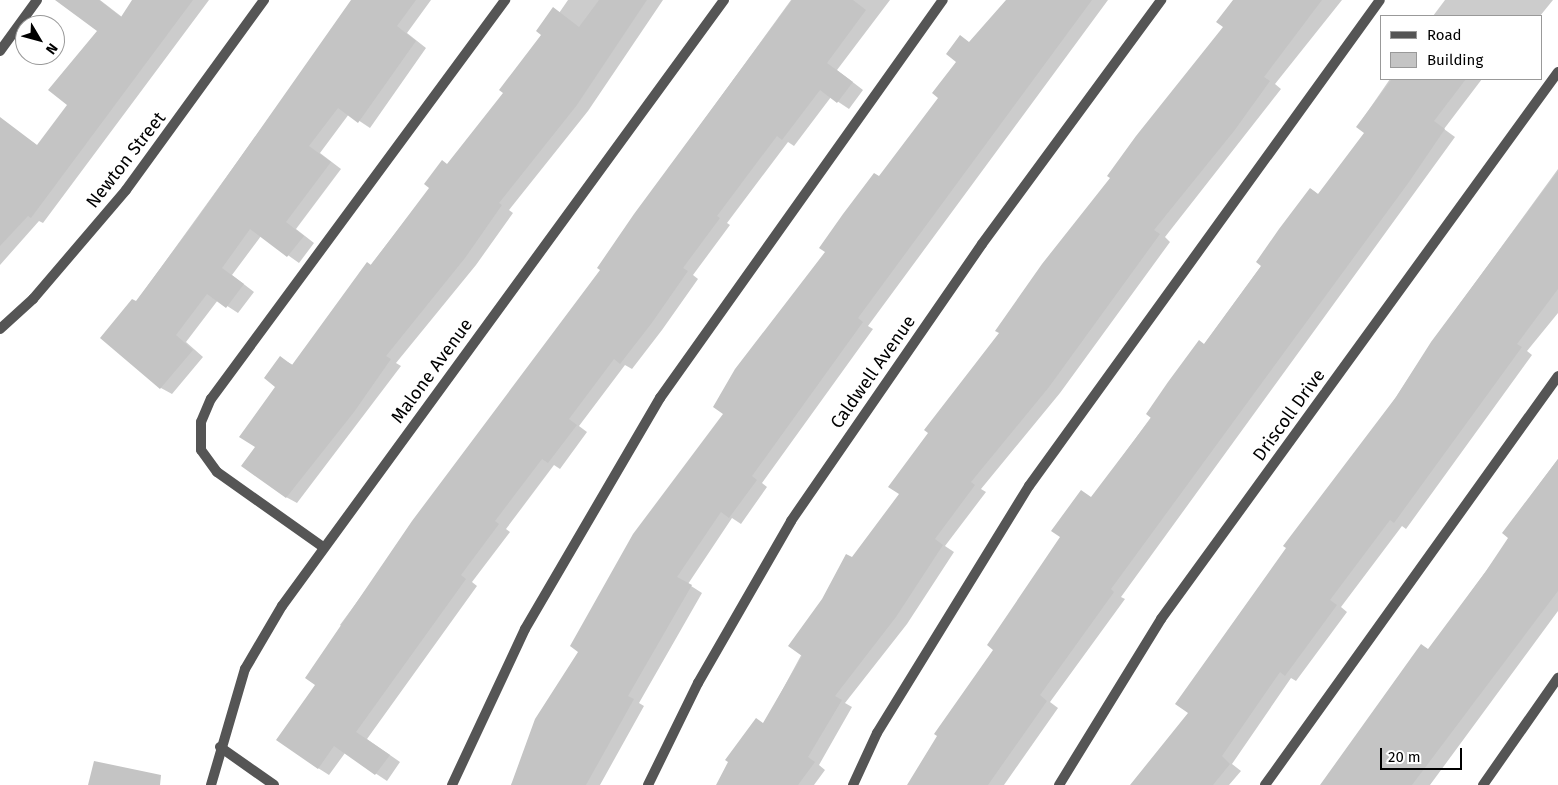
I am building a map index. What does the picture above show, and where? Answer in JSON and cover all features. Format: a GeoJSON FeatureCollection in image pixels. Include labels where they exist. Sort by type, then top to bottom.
{"type":"FeatureCollection","features":[{"type":"Feature","properties":{"kind":"street"},"geometry":{"type":"LineString","coordinates":[[0,51],[37,0]]}},
{"type":"Feature","properties":{"kind":"street","name":"Newton Street"},"geometry":{"type":"LineString","coordinates":[[0,329],[33,299],[126,190],[264,0]]}},
{"type":"Feature","properties":{"kind":"street"},"geometry":{"type":"LineString","coordinates":[[323,547],[217,472],[201,450],[202,422],[211,399],[505,0]]}},
{"type":"Feature","properties":{"kind":"street","name":"Malone Avenue"},"geometry":{"type":"LineString","coordinates":[[211,785],[220,746],[245,669],[323,547],[724,0]]}},
{"type":"Feature","properties":{"kind":"street"},"geometry":{"type":"LineString","coordinates":[[452,785],[525,629],[660,398],[944,0]]}},
{"type":"Feature","properties":{"kind":"street","name":"Caldwell Avenue"},"geometry":{"type":"LineString","coordinates":[[648,785],[698,683],[791,522],[965,268],[1160,0]]}},
{"type":"Feature","properties":{"kind":"street"},"geometry":{"type":"LineString","coordinates":[[853,785],[877,733],[1030,486],[1380,0]]}},
{"type":"Feature","properties":{"kind":"street","name":"Driscoll Drive"},"geometry":{"type":"LineString","coordinates":[[1059,785],[1161,619],[1558,72]]}},
{"type":"Feature","properties":{"kind":"street"},"geometry":{"type":"LineString","coordinates":[[1265,785],[1558,376]]}},
{"type":"Feature","properties":{"kind":"street"},"geometry":{"type":"LineString","coordinates":[[1483,785],[1558,678]]}},
{"type":"Feature","properties":{"kind":"street"},"geometry":{"type":"LineString","coordinates":[[220,746],[274,785]]}},
{"type":"Feature","properties":{"kind":"building"},"geometry":{"type":"Polygon","coordinates":[[[55,0],[99,0],[121,17],[132,0],[193,0],[31,218],[28,216],[0,246],[0,117],[37,145],[67,105],[48,90],[97,31],[55,0]]]}},
{"type":"Feature","properties":{"kind":"building"},"geometry":{"type":"Polygon","coordinates":[[[351,0],[416,0],[397,26],[416,41],[358,123],[338,108],[309,146],[331,162],[286,222],[304,236],[287,257],[250,229],[222,268],[244,284],[226,308],[207,294],[176,335],[193,350],[160,389],[100,338],[132,299],[136,301],[197,219],[351,0]]]}},
{"type":"Feature","properties":{"kind":"building"},"geometry":{"type":"Polygon","coordinates":[[[599,0],[647,0],[577,105],[499,203],[502,205],[465,258],[386,356],[391,359],[354,412],[286,498],[241,466],[255,447],[239,437],[275,387],[264,378],[280,356],[292,365],[367,262],[371,265],[429,188],[424,184],[442,160],[447,164],[503,93],[499,90],[541,35],[536,31],[553,7],[579,27],[599,0]]]}},
{"type":"Feature","properties":{"kind":"building"},"geometry":{"type":"Polygon","coordinates":[[[792,0],[853,0],[866,10],[827,63],[853,82],[837,103],[820,90],[782,140],[777,136],[717,216],[720,218],[683,268],[688,271],[651,324],[620,364],[614,359],[569,419],[577,425],[548,463],[542,459],[495,521],[499,524],[461,575],[466,579],[356,732],[390,755],[375,775],[334,746],[318,769],[276,740],[315,685],[305,678],[412,521],[600,270],[597,268],[634,214],[792,0]]]}},
{"type":"Feature","properties":{"kind":"building"},"geometry":{"type":"Polygon","coordinates":[[[1006,0],[1092,0],[858,318],[863,322],[752,476],[757,480],[729,518],[721,512],[677,577],[692,585],[628,696],[634,699],[586,785],[511,785],[535,719],[578,652],[570,646],[633,534],[723,414],[713,407],[735,369],[825,252],[819,248],[843,214],[874,173],[879,176],[938,98],[932,93],[956,62],[946,54],[960,35],[969,42],[1006,0]]]}},
{"type":"Feature","properties":{"kind":"building"},"geometry":{"type":"Polygon","coordinates":[[[1233,0],[1322,0],[1264,77],[1270,81],[1234,131],[1154,230],[1160,234],[1049,387],[971,482],[975,485],[935,539],[943,545],[896,617],[835,696],[842,700],[808,757],[815,762],[798,785],[716,785],[728,762],[725,760],[756,718],[763,723],[802,656],[788,646],[822,599],[846,554],[852,557],[899,494],[888,487],[928,433],[924,430],[999,333],[995,331],[1042,264],[1110,178],[1107,176],[1136,136],[1223,27],[1216,22],[1233,0]]]}},
{"type":"Feature","properties":{"kind":"building"},"geometry":{"type":"Polygon","coordinates":[[[1391,80],[1465,80],[1434,121],[1445,129],[1409,182],[1111,589],[1114,592],[1040,695],[1047,701],[988,785],[907,785],[937,736],[934,734],[993,650],[987,645],[1060,537],[1051,531],[1081,490],[1091,497],[1151,418],[1146,414],[1199,340],[1204,344],[1261,266],[1256,262],[1279,229],[1310,188],[1318,194],[1364,133],[1356,127],[1391,80]]]}},
{"type":"Feature","properties":{"kind":"building"},"geometry":{"type":"Polygon","coordinates":[[[1558,171],[1558,289],[1517,344],[1522,347],[1394,523],[1390,520],[1330,600],[1337,605],[1285,676],[1280,672],[1222,756],[1230,764],[1213,785],[1130,785],[1188,713],[1175,704],[1286,548],[1283,546],[1396,397],[1431,342],[1558,171]]]}},
{"type":"Feature","properties":{"kind":"building"},"geometry":{"type":"Polygon","coordinates":[[[1558,459],[1558,591],[1412,785],[1320,785],[1421,644],[1428,649],[1486,571],[1508,538],[1502,533],[1558,459]]]}},
{"type":"Feature","properties":{"kind":"building"},"geometry":{"type":"Polygon","coordinates":[[[94,761],[161,775],[160,785],[88,785],[94,761]]]}}]}
